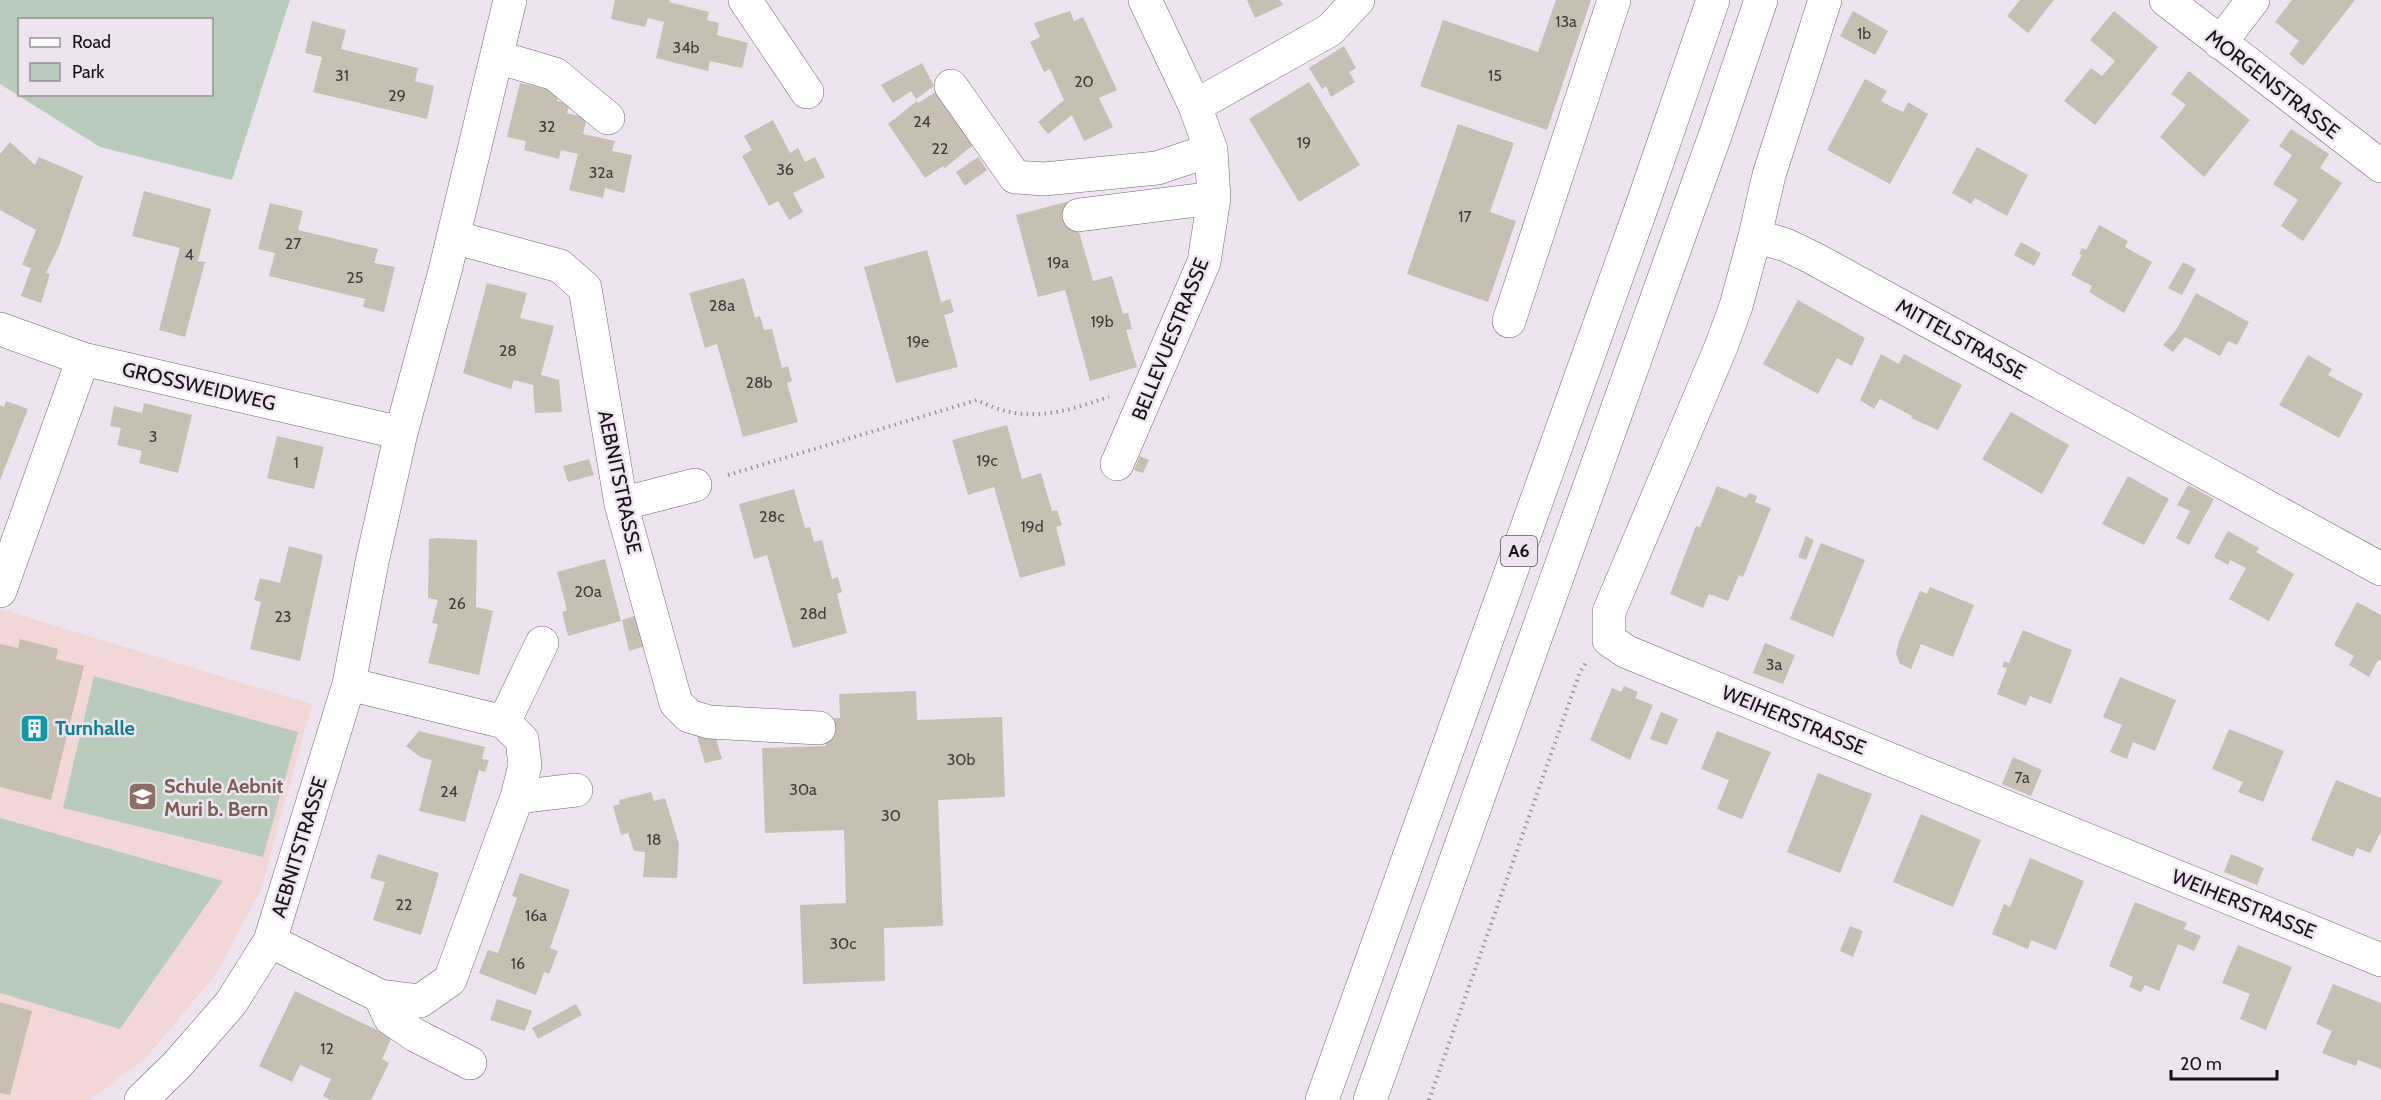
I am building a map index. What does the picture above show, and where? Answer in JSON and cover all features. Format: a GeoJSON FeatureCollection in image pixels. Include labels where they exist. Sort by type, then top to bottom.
{"type":"FeatureCollection","features":[{"type":"Feature","properties":{"kind":"main road","name":"AEBNITSTRASSE"},"geometry":{"type":"LineString","coordinates":[[141,1100],[177,1065],[231,1003],[270,941],[349,684],[402,433],[453,237],[510,0]]}},
{"type":"Feature","properties":{"kind":"main road"},"geometry":{"type":"LineString","coordinates":[[745,0],[807,92]]}},
{"type":"Feature","properties":{"kind":"main road","name":"BELLEVUESTRASSE"},"geometry":{"type":"LineString","coordinates":[[1117,464],[1155,382],[1204,262],[1214,198],[1211,150],[1195,106],[1145,0]]}},
{"type":"Feature","properties":{"kind":"main road"},"geometry":{"type":"LineString","coordinates":[[1195,106],[1330,30],[1358,0]]}},
{"type":"Feature","properties":{"kind":"main road"},"geometry":{"type":"LineString","coordinates":[[1509,321],[1614,0]]}},
{"type":"Feature","properties":{"kind":"main road","name":"A6"},"geometry":{"type":"LineString","coordinates":[[1322,1100],[1642,206],[1713,0]]}},
{"type":"Feature","properties":{"kind":"main road","name":"A6"},"geometry":{"type":"LineString","coordinates":[[1370,1100],[1716,133],[1761,0]]}},
{"type":"Feature","properties":{"kind":"main road"},"geometry":{"type":"LineString","coordinates":[[1609,640],[1609,612],[1736,306],[1769,175],[1825,0]]}},
{"type":"Feature","properties":{"kind":"main road","name":"MORGENSTRASSE"},"geometry":{"type":"LineString","coordinates":[[2166,0],[2381,166]]}},
{"type":"Feature","properties":{"kind":"main road"},"geometry":{"type":"LineString","coordinates":[[2220,43],[2244,3]]}},
{"type":"Feature","properties":{"kind":"main road"},"geometry":{"type":"LineString","coordinates":[[497,57],[555,74],[608,118]]}},
{"type":"Feature","properties":{"kind":"main road"},"geometry":{"type":"LineString","coordinates":[[951,86],[1016,177],[1044,179],[1157,168],[1211,150]]}},
{"type":"Feature","properties":{"kind":"main road"},"geometry":{"type":"LineString","coordinates":[[1079,215],[1214,198]]}},
{"type":"Feature","properties":{"kind":"main road","name":"MITTELSTRASSE"},"geometry":{"type":"LineString","coordinates":[[1755,236],[1786,245],[1813,258],[2381,569]]}},
{"type":"Feature","properties":{"kind":"main road","name":"AEBNITSTRASSE"},"geometry":{"type":"LineString","coordinates":[[453,237],[560,266],[585,288],[621,504],[676,703],[689,716],[709,722],[819,728]]}},
{"type":"Feature","properties":{"kind":"main road","name":"GROSSWEIDWEG"},"geometry":{"type":"LineString","coordinates":[[0,329],[83,359],[402,433]]}},
{"type":"Feature","properties":{"kind":"main road"},"geometry":{"type":"LineString","coordinates":[[1,587],[83,359]]}},
{"type":"Feature","properties":{"kind":"main road"},"geometry":{"type":"LineString","coordinates":[[621,504],[696,484]]}},
{"type":"Feature","properties":{"kind":"main road","name":"WEIHERSTRASSE"},"geometry":{"type":"LineString","coordinates":[[1609,640],[1627,652],[2381,960]]}},
{"type":"Feature","properties":{"kind":"main road"},"geometry":{"type":"LineString","coordinates":[[349,684],[504,722],[542,643]]}},
{"type":"Feature","properties":{"kind":"main road","name":"AEBNITSTRASSE"},"geometry":{"type":"LineString","coordinates":[[270,941],[380,996],[420,1001],[450,980],[517,797],[525,765],[522,740],[504,722]]}},
{"type":"Feature","properties":{"kind":"main road"},"geometry":{"type":"LineString","coordinates":[[517,797],[576,790]]}},
{"type":"Feature","properties":{"kind":"main road"},"geometry":{"type":"LineString","coordinates":[[380,996],[390,1018],[415,1035],[470,1064]]}},
{"type":"Feature","properties":{"kind":"path"},"geometry":{"type":"LineString","coordinates":[[696,484],[977,400],[996,410],[1036,415],[1055,414],[1155,382]]}},
{"type":"Feature","properties":{"kind":"path"},"geometry":{"type":"LineString","coordinates":[[1429,1100],[1580,672],[1594,651],[1609,640]]}},
{"type":"Feature","properties":{"kind":"shaded area","name":"Schule Aebnit Muri b. Bern"},"geometry":{"type":"Polygon","coordinates":[[[0,609],[312,704],[261,889],[216,974],[146,1058],[90,1100],[0,1100],[0,609]]]}},
{"type":"Feature","properties":{"kind":"green space"},"geometry":{"type":"Polygon","coordinates":[[[0,0],[290,0],[232,180],[100,147],[19,96],[213,96],[213,18],[18,18],[18,95],[0,84],[0,0]]]}},
{"type":"Feature","properties":{"kind":"green space"},"geometry":{"type":"Polygon","coordinates":[[[94,676],[298,732],[263,857],[63,808],[94,676]]]}},
{"type":"Feature","properties":{"kind":"green space"},"geometry":{"type":"Polygon","coordinates":[[[0,818],[223,881],[120,1029],[0,993],[0,818]]]}},
{"type":"Feature","properties":{"kind":"building"},"geometry":{"type":"Polygon","coordinates":[[[615,0],[670,0],[669,2],[709,12],[707,20],[719,23],[717,35],[748,43],[742,68],[710,61],[708,71],[656,58],[664,22],[648,18],[645,27],[611,19],[615,0]]]}},
{"type":"Feature","properties":{"kind":"building"},"geometry":{"type":"Polygon","coordinates":[[[1247,0],[1280,0],[1283,5],[1255,18],[1247,0]]]}},
{"type":"Feature","properties":{"kind":"building"},"geometry":{"type":"Polygon","coordinates":[[[1556,0],[1591,0],[1547,130],[1420,86],[1443,20],[1538,52],[1556,0]]]}},
{"type":"Feature","properties":{"kind":"building"},"geometry":{"type":"Polygon","coordinates":[[[2020,0],[2054,0],[2028,33],[2007,16],[2020,0]]]}},
{"type":"Feature","properties":{"kind":"building"},"geometry":{"type":"Polygon","coordinates":[[[2292,0],[2355,0],[2303,66],[2289,54],[2299,41],[2275,22],[2292,0]]]}},
{"type":"Feature","properties":{"kind":"building"},"geometry":{"type":"Polygon","coordinates":[[[1070,11],[1074,21],[1083,17],[1117,90],[1099,98],[1113,127],[1084,141],[1072,115],[1048,134],[1038,122],[1064,100],[1050,69],[1044,72],[1030,42],[1040,37],[1034,23],[1070,11]]]}},
{"type":"Feature","properties":{"kind":"building"},"geometry":{"type":"Polygon","coordinates":[[[1853,11],[1888,31],[1875,55],[1840,36],[1853,11]]]}},
{"type":"Feature","properties":{"kind":"building"},"geometry":{"type":"Polygon","coordinates":[[[2114,11],[2158,47],[2095,125],[2064,101],[2091,68],[2102,76],[2115,61],[2090,40],[2114,11]]]}},
{"type":"Feature","properties":{"kind":"building"},"geometry":{"type":"Polygon","coordinates":[[[312,21],[346,30],[341,49],[418,68],[415,81],[434,86],[427,119],[313,92],[322,57],[305,53],[312,21]]]}},
{"type":"Feature","properties":{"kind":"building"},"geometry":{"type":"Polygon","coordinates":[[[1344,46],[1356,68],[1349,72],[1355,82],[1331,97],[1326,86],[1322,89],[1309,68],[1344,46]]]}},
{"type":"Feature","properties":{"kind":"building"},"geometry":{"type":"Polygon","coordinates":[[[922,63],[934,86],[916,99],[911,91],[893,103],[881,85],[922,63]]]}},
{"type":"Feature","properties":{"kind":"building"},"geometry":{"type":"Polygon","coordinates":[[[2189,71],[2250,120],[2204,177],[2160,137],[2186,105],[2171,94],[2189,71]]]}},
{"type":"Feature","properties":{"kind":"building"},"geometry":{"type":"Polygon","coordinates":[[[1865,79],[1887,91],[1881,101],[1903,112],[1908,102],[1928,114],[1890,184],[1827,150],[1865,79]]]}},
{"type":"Feature","properties":{"kind":"building"},"geometry":{"type":"Polygon","coordinates":[[[1309,82],[1360,165],[1299,202],[1249,119],[1309,82]]]}},
{"type":"Feature","properties":{"kind":"building"},"geometry":{"type":"Polygon","coordinates":[[[520,83],[559,92],[557,101],[570,104],[567,113],[587,118],[583,134],[615,141],[612,151],[632,155],[624,193],[605,188],[603,198],[569,190],[578,154],[561,150],[559,159],[524,150],[526,141],[507,137],[520,83]]]}},
{"type":"Feature","properties":{"kind":"building"},"geometry":{"type":"Polygon","coordinates":[[[937,91],[973,145],[945,168],[943,166],[925,178],[888,124],[917,101],[918,103],[937,91]]]}},
{"type":"Feature","properties":{"kind":"building"},"geometry":{"type":"Polygon","coordinates":[[[773,120],[790,153],[798,148],[805,162],[815,157],[825,177],[793,193],[803,212],[789,220],[778,201],[769,206],[742,156],[752,150],[744,136],[773,120]]]}},
{"type":"Feature","properties":{"kind":"building"},"geometry":{"type":"Polygon","coordinates":[[[1458,124],[1514,143],[1490,212],[1516,221],[1488,302],[1407,274],[1458,124]]]}},
{"type":"Feature","properties":{"kind":"building"},"geometry":{"type":"Polygon","coordinates":[[[2291,129],[2329,154],[2320,168],[2342,183],[2303,241],[2281,226],[2298,200],[2273,184],[2292,155],[2279,146],[2291,129]]]}},
{"type":"Feature","properties":{"kind":"building"},"geometry":{"type":"Polygon","coordinates":[[[10,142],[35,165],[39,157],[83,176],[59,246],[46,273],[50,274],[41,303],[21,296],[31,268],[22,265],[36,230],[0,210],[0,154],[10,142]]]}},
{"type":"Feature","properties":{"kind":"building"},"geometry":{"type":"Polygon","coordinates":[[[1977,147],[2028,175],[2007,216],[1975,198],[1971,204],[1952,193],[1977,147]]]}},
{"type":"Feature","properties":{"kind":"building"},"geometry":{"type":"Polygon","coordinates":[[[978,157],[987,170],[965,186],[956,172],[978,157]]]}},
{"type":"Feature","properties":{"kind":"building"},"geometry":{"type":"Polygon","coordinates":[[[144,191],[211,209],[198,261],[205,262],[185,337],[159,330],[180,248],[132,236],[144,191]]]}},
{"type":"Feature","properties":{"kind":"building"},"geometry":{"type":"Polygon","coordinates":[[[1070,201],[1093,281],[1112,276],[1123,314],[1128,313],[1132,329],[1126,330],[1137,367],[1090,381],[1065,290],[1038,297],[1016,215],[1070,201]]]}},
{"type":"Feature","properties":{"kind":"building"},"geometry":{"type":"Polygon","coordinates":[[[270,203],[303,211],[298,230],[378,249],[374,263],[395,267],[384,312],[363,307],[365,299],[269,276],[275,253],[258,249],[270,203]]]}},
{"type":"Feature","properties":{"kind":"building"},"geometry":{"type":"Polygon","coordinates":[[[2099,225],[2128,241],[2125,247],[2152,262],[2124,313],[2089,292],[2092,286],[2071,275],[2082,255],[2079,254],[2082,248],[2086,250],[2099,225]]]}},
{"type":"Feature","properties":{"kind":"building"},"geometry":{"type":"Polygon","coordinates":[[[2021,242],[2041,253],[2034,266],[2014,255],[2021,242]]]}},
{"type":"Feature","properties":{"kind":"building"},"geometry":{"type":"Polygon","coordinates":[[[927,250],[941,302],[950,299],[954,312],[944,315],[958,367],[896,383],[864,267],[927,250]]]}},
{"type":"Feature","properties":{"kind":"building"},"geometry":{"type":"Polygon","coordinates":[[[2183,262],[2196,269],[2182,295],[2168,288],[2183,262]]]}},
{"type":"Feature","properties":{"kind":"building"},"geometry":{"type":"Polygon","coordinates":[[[744,278],[755,318],[760,316],[764,330],[772,329],[782,368],[788,366],[792,381],[787,383],[798,422],[743,437],[717,344],[705,348],[689,293],[744,278]]]}},
{"type":"Feature","properties":{"kind":"building"},"geometry":{"type":"Polygon","coordinates":[[[487,283],[527,293],[520,318],[554,326],[541,375],[559,380],[562,412],[535,413],[533,385],[514,380],[511,389],[463,373],[487,283]]]}},
{"type":"Feature","properties":{"kind":"building"},"geometry":{"type":"Polygon","coordinates":[[[2196,293],[2249,322],[2237,345],[2228,341],[2220,356],[2185,337],[2173,352],[2163,345],[2176,330],[2196,293]]]}},
{"type":"Feature","properties":{"kind":"building"},"geometry":{"type":"Polygon","coordinates":[[[1798,300],[1865,338],[1852,366],[1837,358],[1818,394],[1763,364],[1798,300]]]}},
{"type":"Feature","properties":{"kind":"building"},"geometry":{"type":"Polygon","coordinates":[[[1881,354],[1899,364],[1904,354],[1962,385],[1938,430],[1911,418],[1912,416],[1880,399],[1874,409],[1860,400],[1881,354]]]}},
{"type":"Feature","properties":{"kind":"building"},"geometry":{"type":"Polygon","coordinates":[[[2308,355],[2332,369],[2328,375],[2363,394],[2339,438],[2279,405],[2308,355]]]}},
{"type":"Feature","properties":{"kind":"building"},"geometry":{"type":"Polygon","coordinates":[[[6,401],[28,409],[0,480],[0,405],[4,407],[6,401]]]}},
{"type":"Feature","properties":{"kind":"building"},"geometry":{"type":"Polygon","coordinates":[[[144,403],[192,415],[178,473],[139,463],[142,451],[117,445],[121,428],[110,426],[114,406],[142,413],[144,403]]]}},
{"type":"Feature","properties":{"kind":"building"},"geometry":{"type":"Polygon","coordinates":[[[2011,412],[2069,445],[2042,494],[1982,459],[2011,412]]]}},
{"type":"Feature","properties":{"kind":"building"},"geometry":{"type":"Polygon","coordinates":[[[1007,425],[1022,479],[1041,473],[1052,511],[1057,510],[1062,525],[1056,527],[1066,565],[1020,578],[994,487],[968,495],[952,440],[1007,425]]]}},
{"type":"Feature","properties":{"kind":"building"},"geometry":{"type":"Polygon","coordinates":[[[277,436],[324,447],[314,489],[267,478],[277,436]]]}},
{"type":"Feature","properties":{"kind":"building"},"geometry":{"type":"Polygon","coordinates":[[[1140,456],[1149,460],[1143,473],[1134,470],[1140,456]]]}},
{"type":"Feature","properties":{"kind":"building"},"geometry":{"type":"Polygon","coordinates":[[[589,459],[594,475],[568,482],[563,466],[589,459]]]}},
{"type":"Feature","properties":{"kind":"building"},"geometry":{"type":"Polygon","coordinates":[[[2128,476],[2169,499],[2144,545],[2102,524],[2128,476]]]}},
{"type":"Feature","properties":{"kind":"building"},"geometry":{"type":"Polygon","coordinates":[[[2188,485],[2214,499],[2189,545],[2176,538],[2190,511],[2177,505],[2188,485]]]}},
{"type":"Feature","properties":{"kind":"building"},"geometry":{"type":"Polygon","coordinates":[[[1717,486],[1746,498],[1749,493],[1757,496],[1755,502],[1771,508],[1743,577],[1739,575],[1728,601],[1709,594],[1703,608],[1670,594],[1696,526],[1700,527],[1717,486]]]}},
{"type":"Feature","properties":{"kind":"building"},"geometry":{"type":"Polygon","coordinates":[[[794,489],[805,528],[810,527],[814,542],[822,540],[832,579],[838,577],[842,592],[837,594],[847,633],[793,648],[767,555],[754,559],[739,504],[794,489]]]}},
{"type":"Feature","properties":{"kind":"building"},"geometry":{"type":"Polygon","coordinates":[[[2228,531],[2259,548],[2256,552],[2294,574],[2269,621],[2229,599],[2246,568],[2230,560],[2228,565],[2214,557],[2228,531]]]}},
{"type":"Feature","properties":{"kind":"building"},"geometry":{"type":"Polygon","coordinates":[[[1806,536],[1814,540],[1806,560],[1798,557],[1806,536]]]}},
{"type":"Feature","properties":{"kind":"building"},"geometry":{"type":"Polygon","coordinates":[[[429,539],[477,540],[476,607],[493,611],[479,675],[428,663],[438,624],[432,623],[438,600],[428,598],[429,539]]]}},
{"type":"Feature","properties":{"kind":"building"},"geometry":{"type":"Polygon","coordinates":[[[1821,543],[1865,560],[1833,637],[1790,619],[1821,543]]]}},
{"type":"Feature","properties":{"kind":"building"},"geometry":{"type":"Polygon","coordinates":[[[289,546],[323,555],[300,661],[250,649],[261,602],[254,600],[260,578],[280,583],[289,546]]]}},
{"type":"Feature","properties":{"kind":"building"},"geometry":{"type":"Polygon","coordinates":[[[605,559],[621,621],[568,636],[562,612],[567,610],[557,572],[605,559]]]}},
{"type":"Feature","properties":{"kind":"building"},"geometry":{"type":"Polygon","coordinates":[[[1930,587],[1974,605],[1953,657],[1921,644],[1911,669],[1900,664],[1896,654],[1898,644],[1920,591],[1927,594],[1930,587]]]}},
{"type":"Feature","properties":{"kind":"building"},"geometry":{"type":"Polygon","coordinates":[[[2357,602],[2381,615],[2381,661],[2378,660],[2369,677],[2349,665],[2354,656],[2334,645],[2357,602]]]}},
{"type":"Feature","properties":{"kind":"building"},"geometry":{"type":"Polygon","coordinates":[[[637,615],[646,646],[629,651],[622,620],[637,615]]]}},
{"type":"Feature","properties":{"kind":"building"},"geometry":{"type":"Polygon","coordinates":[[[2023,630],[2072,650],[2051,704],[2030,696],[2026,706],[1997,694],[2007,668],[2002,667],[2004,661],[2009,663],[2023,630]]]}},
{"type":"Feature","properties":{"kind":"building","name":"Turnhalle"},"geometry":{"type":"Polygon","coordinates":[[[20,639],[58,649],[56,659],[84,666],[51,800],[0,787],[0,644],[18,648],[20,639]]]}},
{"type":"Feature","properties":{"kind":"building"},"geometry":{"type":"Polygon","coordinates":[[[1765,643],[1795,655],[1783,684],[1753,673],[1765,643]]]}},
{"type":"Feature","properties":{"kind":"building"},"geometry":{"type":"Polygon","coordinates":[[[2120,677],[2176,700],[2155,751],[2133,742],[2127,759],[2110,752],[2122,725],[2103,717],[2120,677]]]}},
{"type":"Feature","properties":{"kind":"building"},"geometry":{"type":"Polygon","coordinates":[[[1624,686],[1638,692],[1635,698],[1653,705],[1630,760],[1590,740],[1612,688],[1621,692],[1624,686]]]}},
{"type":"Feature","properties":{"kind":"building"},"geometry":{"type":"Polygon","coordinates":[[[916,691],[917,720],[1002,717],[1005,797],[938,800],[943,926],[884,928],[885,981],[803,984],[800,905],[846,903],[844,830],[765,833],[762,748],[826,746],[825,719],[840,718],[839,694],[916,691]]]}},
{"type":"Feature","properties":{"kind":"building"},"geometry":{"type":"Polygon","coordinates":[[[1661,712],[1678,719],[1667,745],[1650,739],[1661,712]]]}},
{"type":"Feature","properties":{"kind":"building"},"geometry":{"type":"Polygon","coordinates":[[[713,728],[722,759],[705,763],[696,733],[713,728]]]}},
{"type":"Feature","properties":{"kind":"building"},"geometry":{"type":"Polygon","coordinates":[[[2229,729],[2284,751],[2263,802],[2238,792],[2243,782],[2212,769],[2229,729]]]}},
{"type":"Feature","properties":{"kind":"building"},"geometry":{"type":"Polygon","coordinates":[[[419,731],[485,747],[482,759],[489,760],[485,772],[479,770],[465,822],[419,811],[432,760],[420,757],[406,746],[419,731]]]}},
{"type":"Feature","properties":{"kind":"building"},"geometry":{"type":"Polygon","coordinates":[[[1717,731],[1771,752],[1742,819],[1717,809],[1729,780],[1701,769],[1717,731]]]}},
{"type":"Feature","properties":{"kind":"building"},"geometry":{"type":"Polygon","coordinates":[[[2013,757],[2042,770],[2031,796],[2002,784],[2013,757]]]}},
{"type":"Feature","properties":{"kind":"building"},"geometry":{"type":"Polygon","coordinates":[[[1818,773],[1872,794],[1840,873],[1787,852],[1818,773]]]}},
{"type":"Feature","properties":{"kind":"building"},"geometry":{"type":"Polygon","coordinates":[[[2336,780],[2381,798],[2381,832],[2370,853],[2357,848],[2353,857],[2311,840],[2336,780]]]}},
{"type":"Feature","properties":{"kind":"building"},"geometry":{"type":"Polygon","coordinates":[[[651,792],[654,801],[665,798],[679,844],[677,878],[643,877],[645,852],[634,851],[628,833],[621,835],[613,806],[620,804],[619,800],[651,792]]]}},
{"type":"Feature","properties":{"kind":"building"},"geometry":{"type":"Polygon","coordinates":[[[1921,814],[1981,840],[1953,907],[1893,882],[1921,814]]]}},
{"type":"Feature","properties":{"kind":"building"},"geometry":{"type":"Polygon","coordinates":[[[378,854],[439,873],[421,935],[373,920],[385,882],[370,878],[378,854]]]}},
{"type":"Feature","properties":{"kind":"building"},"geometry":{"type":"Polygon","coordinates":[[[2231,854],[2264,868],[2257,885],[2224,872],[2231,854]]]}},
{"type":"Feature","properties":{"kind":"building"},"geometry":{"type":"Polygon","coordinates":[[[2030,858],[2084,881],[2056,950],[2031,940],[2028,949],[1992,934],[2004,904],[2010,907],[2030,858]]]}},
{"type":"Feature","properties":{"kind":"building"},"geometry":{"type":"Polygon","coordinates":[[[520,873],[570,890],[550,948],[558,951],[549,974],[544,972],[536,995],[479,973],[488,950],[498,953],[517,898],[512,896],[520,873]]]}},
{"type":"Feature","properties":{"kind":"building"},"geometry":{"type":"Polygon","coordinates":[[[2135,902],[2187,923],[2184,929],[2201,936],[2194,951],[2178,944],[2159,991],[2145,985],[2141,992],[2129,987],[2133,977],[2109,966],[2135,902]]]}},
{"type":"Feature","properties":{"kind":"building"},"geometry":{"type":"Polygon","coordinates":[[[1850,926],[1863,931],[1853,957],[1840,951],[1850,926]]]}},
{"type":"Feature","properties":{"kind":"building"},"geometry":{"type":"Polygon","coordinates":[[[2238,945],[2292,967],[2266,1030],[2240,1019],[2250,994],[2222,983],[2238,945]]]}},
{"type":"Feature","properties":{"kind":"building"},"geometry":{"type":"Polygon","coordinates":[[[2333,984],[2381,1003],[2381,1069],[2358,1060],[2356,1066],[2322,1053],[2332,1031],[2316,1024],[2333,984]]]}},
{"type":"Feature","properties":{"kind":"building"},"geometry":{"type":"Polygon","coordinates":[[[295,991],[392,1037],[382,1059],[389,1063],[371,1100],[330,1100],[323,1096],[331,1079],[300,1065],[292,1082],[259,1066],[295,991]]]}},
{"type":"Feature","properties":{"kind":"building"},"geometry":{"type":"Polygon","coordinates":[[[497,999],[532,1011],[525,1031],[490,1020],[497,999]]]}},
{"type":"Feature","properties":{"kind":"building"},"geometry":{"type":"Polygon","coordinates":[[[0,1002],[32,1011],[10,1095],[0,1093],[0,1002]]]}},
{"type":"Feature","properties":{"kind":"building"},"geometry":{"type":"Polygon","coordinates":[[[576,1004],[582,1015],[538,1039],[532,1028],[576,1004]]]}},
{"type":"Feature","properties":{"kind":"place","name":"Turnhalle"},"geometry":{"type":"Point","coordinates":[34,728]}},
{"type":"Feature","properties":{"kind":"place","name":"Schule Aebnit Muri b. Bern"},"geometry":{"type":"Point","coordinates":[143,797]}}]}
